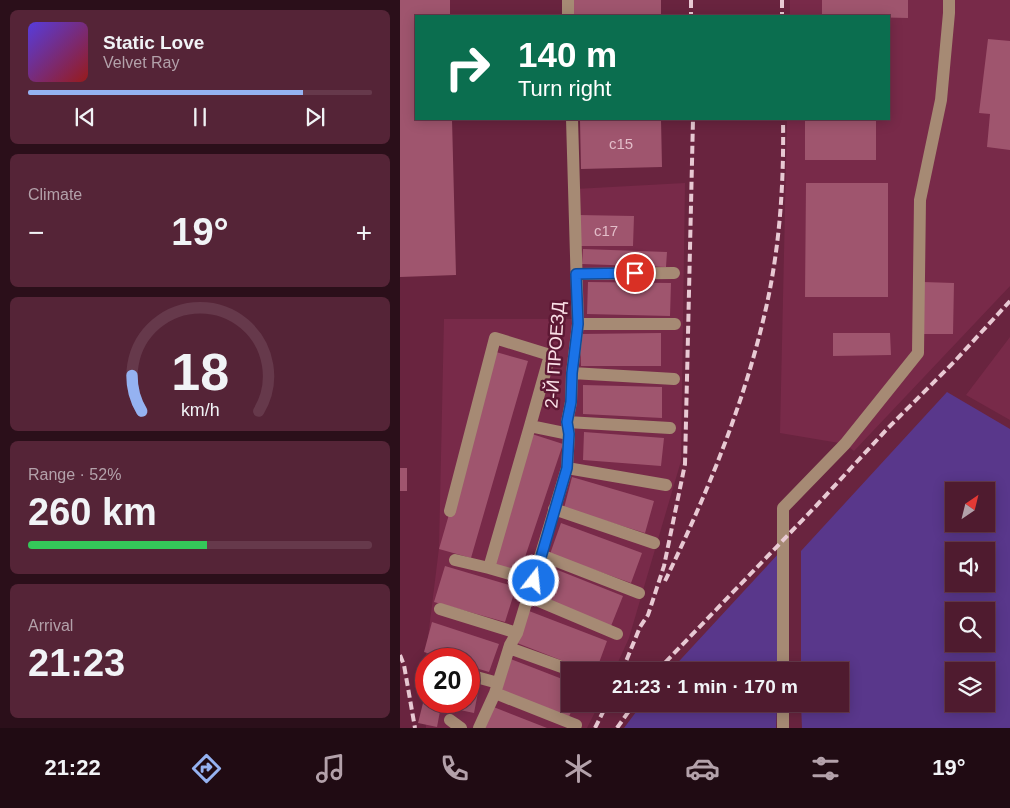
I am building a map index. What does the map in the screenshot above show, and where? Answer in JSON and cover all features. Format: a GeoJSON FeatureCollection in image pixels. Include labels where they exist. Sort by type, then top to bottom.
{"type":"FeatureCollection","features":[{"type":"Feature","properties":{"kind":"street"},"geometry":{"type":"LineString","coordinates":[[568,0],[568,15]]}},
{"type":"Feature","properties":{"kind":"street"},"geometry":{"type":"LineString","coordinates":[[783,662],[783,508],[845,444],[918,353],[920,200],[941,100],[949,0]]}},
{"type":"Feature","properties":{"kind":"street","name":"2-Й ПРОЕЗД"},"geometry":{"type":"LineString","coordinates":[[479,728],[497,688],[509,648],[517,633],[567,468],[572,373],[578,324],[572,120]]}},
{"type":"Feature","properties":{"kind":"street"},"geometry":{"type":"LineString","coordinates":[[576,274],[674,273]]}},
{"type":"Feature","properties":{"kind":"street"},"geometry":{"type":"LineString","coordinates":[[578,324],[675,324]]}},
{"type":"Feature","properties":{"kind":"street"},"geometry":{"type":"LineString","coordinates":[[450,511],[495,338],[550,355],[488,568]]}},
{"type":"Feature","properties":{"kind":"street"},"geometry":{"type":"LineString","coordinates":[[572,373],[674,379]]}},
{"type":"Feature","properties":{"kind":"street"},"geometry":{"type":"LineString","coordinates":[[530,426],[670,428]]}},
{"type":"Feature","properties":{"kind":"street"},"geometry":{"type":"LineString","coordinates":[[567,468],[666,485]]}},
{"type":"Feature","properties":{"kind":"street"},"geometry":{"type":"LineString","coordinates":[[554,509],[654,543]]}},
{"type":"Feature","properties":{"kind":"street"},"geometry":{"type":"LineString","coordinates":[[541,556],[639,593]]}},
{"type":"Feature","properties":{"kind":"street"},"geometry":{"type":"LineString","coordinates":[[454,560],[534,581]]}},
{"type":"Feature","properties":{"kind":"street"},"geometry":{"type":"LineString","coordinates":[[527,596],[617,634]]}},
{"type":"Feature","properties":{"kind":"street"},"geometry":{"type":"LineString","coordinates":[[440,609],[517,633]]}},
{"type":"Feature","properties":{"kind":"street"},"geometry":{"type":"LineString","coordinates":[[509,648],[561,667]]}},
{"type":"Feature","properties":{"kind":"street"},"geometry":{"type":"LineString","coordinates":[[480,680],[576,724]]}},
{"type":"Feature","properties":{"kind":"street"},"geometry":{"type":"LineString","coordinates":[[783,712],[783,728]]}},
{"type":"Feature","properties":{"kind":"street"},"geometry":{"type":"LineString","coordinates":[[450,720],[461,728]]}},
{"type":"Feature","properties":{"kind":"shaded area"},"geometry":{"type":"Polygon","coordinates":[[[790,0],[1010,0],[1010,286],[854,451],[845,444],[780,433],[787,120],[890,120],[890,15],[790,15],[790,0]]]}},
{"type":"Feature","properties":{"kind":"shaded area"},"geometry":{"type":"Polygon","coordinates":[[[685,183],[681,461],[629,638],[618,662],[561,662],[561,712],[595,712],[587,728],[426,728],[425,713],[480,713],[480,648],[427,648],[439,548],[444,319],[577,319],[575,189],[685,183]]]}},
{"type":"Feature","properties":{"kind":"shaded area"},"geometry":{"type":"Polygon","coordinates":[[[1010,337],[1010,420],[966,395],[1010,337]]]}},
{"type":"Feature","properties":{"kind":"shaded area"},"geometry":{"type":"Polygon","coordinates":[[[947,392],[1010,429],[1010,728],[802,728],[801,712],[849,712],[849,662],[801,662],[801,551],[947,392]]]}},
{"type":"Feature","properties":{"kind":"shaded area"},"geometry":{"type":"Polygon","coordinates":[[[779,553],[778,662],[678,662],[779,553]]]}},
{"type":"Feature","properties":{"kind":"shaded area"},"geometry":{"type":"Polygon","coordinates":[[[636,712],[777,712],[776,728],[624,728],[636,712]]]}},
{"type":"Feature","properties":{"kind":"building"},"geometry":{"type":"Polygon","coordinates":[[[400,0],[450,0],[450,15],[415,15],[415,120],[452,120],[456,275],[400,277],[400,0]]]}},
{"type":"Feature","properties":{"kind":"building"},"geometry":{"type":"Polygon","coordinates":[[[574,0],[661,0],[661,15],[574,15],[574,0]]]}},
{"type":"Feature","properties":{"kind":"building"},"geometry":{"type":"Polygon","coordinates":[[[822,0],[908,0],[908,18],[890,18],[890,15],[822,15],[822,0]]]}},
{"type":"Feature","properties":{"kind":"building"},"geometry":{"type":"Polygon","coordinates":[[[988,39],[1010,41],[1010,150],[987,147],[990,114],[979,113],[988,39]]]}},
{"type":"Feature","properties":{"kind":"building"},"geometry":{"type":"Polygon","coordinates":[[[661,120],[662,167],[581,169],[580,121],[661,120]]]}},
{"type":"Feature","properties":{"kind":"building"},"geometry":{"type":"Polygon","coordinates":[[[805,120],[876,120],[876,160],[805,160],[805,120]]]}},
{"type":"Feature","properties":{"kind":"building"},"geometry":{"type":"Polygon","coordinates":[[[806,183],[888,183],[888,297],[805,297],[806,183]]]}},
{"type":"Feature","properties":{"kind":"building"},"geometry":{"type":"Polygon","coordinates":[[[578,215],[634,216],[633,246],[578,246],[578,215]]]}},
{"type":"Feature","properties":{"kind":"building"},"geometry":{"type":"Polygon","coordinates":[[[583,249],[667,252],[666,267],[582,264],[583,249]]]}},
{"type":"Feature","properties":{"kind":"building"},"geometry":{"type":"Polygon","coordinates":[[[588,282],[671,283],[670,316],[587,314],[588,282]]]}},
{"type":"Feature","properties":{"kind":"building"},"geometry":{"type":"Polygon","coordinates":[[[923,282],[954,283],[953,334],[922,334],[923,282]]]}},
{"type":"Feature","properties":{"kind":"building"},"geometry":{"type":"Polygon","coordinates":[[[661,333],[661,366],[581,366],[580,334],[661,333]]]}},
{"type":"Feature","properties":{"kind":"building"},"geometry":{"type":"Polygon","coordinates":[[[833,333],[890,333],[891,355],[833,356],[833,333]]]}},
{"type":"Feature","properties":{"kind":"building"},"geometry":{"type":"Polygon","coordinates":[[[496,352],[528,361],[471,558],[439,549],[496,352]]]}},
{"type":"Feature","properties":{"kind":"building"},"geometry":{"type":"Polygon","coordinates":[[[583,385],[662,387],[662,418],[583,414],[583,385]]]}},
{"type":"Feature","properties":{"kind":"building"},"geometry":{"type":"Polygon","coordinates":[[[584,432],[664,438],[661,466],[583,460],[584,432]]]}},
{"type":"Feature","properties":{"kind":"building"},"geometry":{"type":"Polygon","coordinates":[[[532,434],[563,444],[518,578],[489,568],[532,434]]]}},
{"type":"Feature","properties":{"kind":"building"},"geometry":{"type":"Polygon","coordinates":[[[400,468],[407,468],[407,491],[400,491],[400,468]]]}},
{"type":"Feature","properties":{"kind":"building"},"geometry":{"type":"Polygon","coordinates":[[[572,477],[654,501],[645,533],[564,508],[572,477]]]}},
{"type":"Feature","properties":{"kind":"building"},"geometry":{"type":"Polygon","coordinates":[[[561,523],[642,553],[631,583],[550,554],[561,523]]]}},
{"type":"Feature","properties":{"kind":"building"},"geometry":{"type":"Polygon","coordinates":[[[545,565],[623,596],[611,626],[533,595],[545,565]]]}},
{"type":"Feature","properties":{"kind":"building"},"geometry":{"type":"Polygon","coordinates":[[[445,566],[516,587],[505,622],[434,602],[445,566]]]}},
{"type":"Feature","properties":{"kind":"building"},"geometry":{"type":"Polygon","coordinates":[[[529,611],[607,641],[599,662],[566,662],[517,643],[529,611]]]}},
{"type":"Feature","properties":{"kind":"building"},"geometry":{"type":"Polygon","coordinates":[[[432,622],[499,644],[489,672],[480,669],[480,648],[425,648],[432,622]]]}},
{"type":"Feature","properties":{"kind":"building"},"geometry":{"type":"Polygon","coordinates":[[[508,658],[561,679],[561,712],[571,712],[569,717],[496,689],[508,658]]]}},
{"type":"Feature","properties":{"kind":"building"},"geometry":{"type":"Polygon","coordinates":[[[491,706],[547,728],[483,728],[491,706]]]}},
{"type":"Feature","properties":{"kind":"building"},"geometry":{"type":"Polygon","coordinates":[[[420,713],[440,713],[437,727],[418,723],[420,713]]]}},
{"type":"Feature","properties":{"kind":"railway"},"geometry":{"type":"LineString","coordinates":[[691,0],[691,15]]}},
{"type":"Feature","properties":{"kind":"railway"},"geometry":{"type":"LineString","coordinates":[[782,0],[782,15]]}},
{"type":"Feature","properties":{"kind":"railway"},"geometry":{"type":"LineString","coordinates":[[626,662],[640,627],[648,615],[664,566],[685,464],[693,120]]}},
{"type":"Feature","properties":{"kind":"railway"},"geometry":{"type":"LineString","coordinates":[[665,581],[696,515],[736,413],[766,308],[778,238],[782,190],[783,120]]}},
{"type":"Feature","properties":{"kind":"railway"},"geometry":{"type":"LineString","coordinates":[[666,662],[816,506],[888,428],[954,362],[1010,301]]}},
{"type":"Feature","properties":{"kind":"railway"},"geometry":{"type":"LineString","coordinates":[[400,655],[404,665],[415,728]]}},
{"type":"Feature","properties":{"kind":"railway"},"geometry":{"type":"LineString","coordinates":[[595,728],[603,712]]}},
{"type":"Feature","properties":{"kind":"railway"},"geometry":{"type":"LineString","coordinates":[[617,728],[628,712]]}},
{"type":"Feature","properties":{"kind":"route"},"geometry":{"type":"LineString","coordinates":[[534,581],[567,468],[569,434],[567,422],[571,402],[572,373],[578,324],[576,274],[635,273]]}}]}
